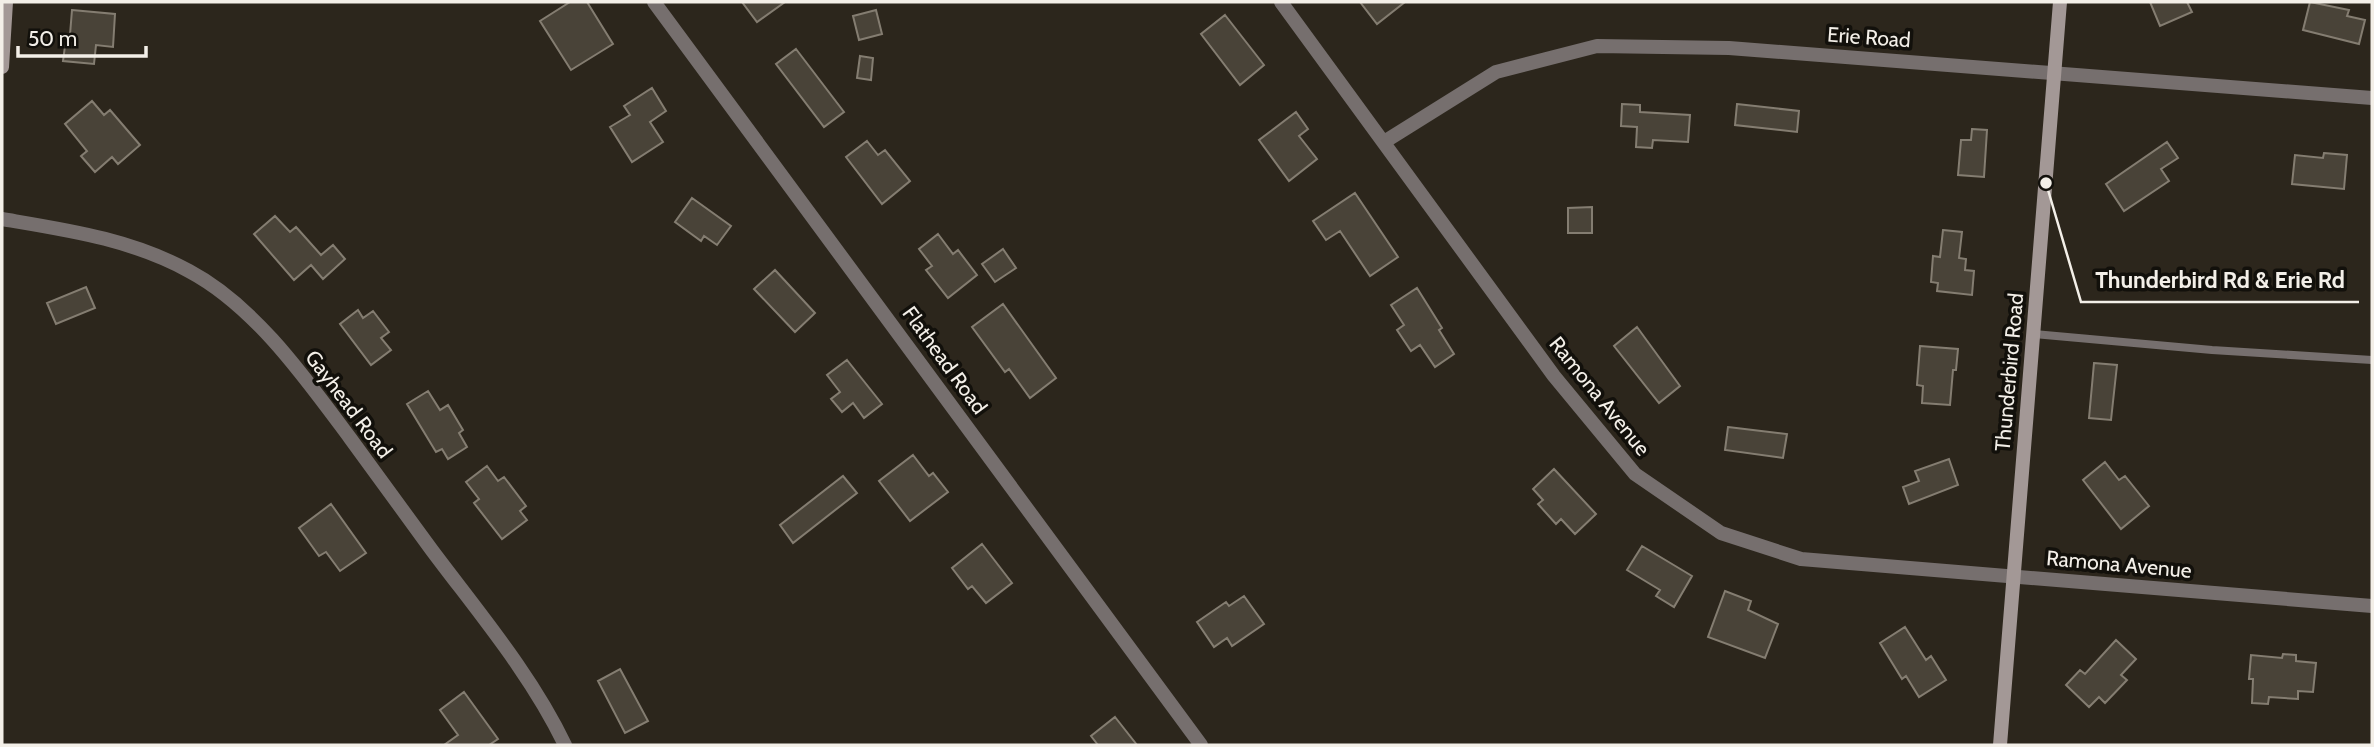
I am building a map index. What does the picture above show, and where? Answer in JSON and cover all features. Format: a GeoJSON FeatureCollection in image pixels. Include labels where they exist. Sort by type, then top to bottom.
{"type":"FeatureCollection","features":[{"type":"Feature","properties":{"kind":"main road"},"geometry":{"type":"LineString","coordinates":[[2,67],[6,2]]}},
{"type":"Feature","properties":{"kind":"main road","name":"Thunderbird Road"},"geometry":{"type":"LineString","coordinates":[[2000,745],[2060,2]]}},
{"type":"Feature","properties":{"kind":"street","name":"Flathead Road"},"geometry":{"type":"LineString","coordinates":[[654,2],[1201,745]]}},
{"type":"Feature","properties":{"kind":"street","name":"Ramona Avenue"},"geometry":{"type":"LineString","coordinates":[[1281,2],[1555,376],[1635,474],[1721,533],[1801,559],[2372,606]]}},
{"type":"Feature","properties":{"kind":"street","name":"Erie Road"},"geometry":{"type":"LineString","coordinates":[[1384,142],[1496,72],[1597,46],[1729,48],[2372,98]]}},
{"type":"Feature","properties":{"kind":"street","name":"Gayhead Road"},"geometry":{"type":"LineString","coordinates":[[2,219],[93,234],[148,251],[191,272],[231,300],[306,378],[516,664],[551,717],[565,745]]}},
{"type":"Feature","properties":{"kind":"lane"},"geometry":{"type":"LineString","coordinates":[[2034,334],[2212,350],[2372,360]]}},
{"type":"Feature","properties":{"kind":"building"},"geometry":{"type":"Polygon","coordinates":[[[570,2],[587,2],[613,44],[571,70],[540,21],[570,2]]]}},
{"type":"Feature","properties":{"kind":"building"},"geometry":{"type":"Polygon","coordinates":[[[742,2],[785,2],[757,22],[742,2]]]}},
{"type":"Feature","properties":{"kind":"building"},"geometry":{"type":"Polygon","coordinates":[[[1360,2],[1405,2],[1377,24],[1360,2]]]}},
{"type":"Feature","properties":{"kind":"building"},"geometry":{"type":"Polygon","coordinates":[[[2150,2],[2187,2],[2192,12],[2160,26],[2150,2]]]}},
{"type":"Feature","properties":{"kind":"building"},"geometry":{"type":"Polygon","coordinates":[[[2310,2],[2349,10],[2347,16],[2365,20],[2359,44],[2303,30],[2310,2]]]}},
{"type":"Feature","properties":{"kind":"building"},"geometry":{"type":"Polygon","coordinates":[[[72,10],[115,14],[113,47],[96,45],[94,64],[63,61],[65,46],[69,47],[72,10]]]}},
{"type":"Feature","properties":{"kind":"building"},"geometry":{"type":"Polygon","coordinates":[[[876,10],[882,34],[859,40],[853,16],[876,10]]]}},
{"type":"Feature","properties":{"kind":"building"},"geometry":{"type":"Polygon","coordinates":[[[1225,15],[1264,65],[1240,85],[1201,34],[1225,15]]]}},
{"type":"Feature","properties":{"kind":"building"},"geometry":{"type":"Polygon","coordinates":[[[796,49],[844,112],[824,127],[776,64],[796,49]]]}},
{"type":"Feature","properties":{"kind":"building"},"geometry":{"type":"Polygon","coordinates":[[[860,56],[873,58],[871,80],[857,78],[860,56]]]}},
{"type":"Feature","properties":{"kind":"building"},"geometry":{"type":"Polygon","coordinates":[[[652,88],[666,111],[650,122],[663,142],[632,162],[610,127],[630,115],[624,106],[652,88]]]}},
{"type":"Feature","properties":{"kind":"building"},"geometry":{"type":"Polygon","coordinates":[[[92,101],[104,115],[110,110],[140,145],[118,164],[112,157],[95,172],[81,156],[87,151],[65,124],[92,101]]]}},
{"type":"Feature","properties":{"kind":"building"},"geometry":{"type":"Polygon","coordinates":[[[1622,104],[1640,105],[1640,112],[1690,115],[1688,142],[1653,140],[1652,148],[1636,147],[1637,127],[1621,126],[1622,104]]]}},
{"type":"Feature","properties":{"kind":"building"},"geometry":{"type":"Polygon","coordinates":[[[1737,104],[1799,111],[1797,132],[1735,125],[1737,104]]]}},
{"type":"Feature","properties":{"kind":"building"},"geometry":{"type":"Polygon","coordinates":[[[1296,112],[1308,129],[1299,136],[1317,159],[1289,181],[1259,140],[1296,112]]]}},
{"type":"Feature","properties":{"kind":"building"},"geometry":{"type":"Polygon","coordinates":[[[1972,129],[1987,130],[1984,177],[1958,175],[1961,140],[1971,140],[1972,129]]]}},
{"type":"Feature","properties":{"kind":"building"},"geometry":{"type":"Polygon","coordinates":[[[867,141],[878,155],[885,150],[910,181],[882,204],[846,157],[867,141]]]}},
{"type":"Feature","properties":{"kind":"building"},"geometry":{"type":"Polygon","coordinates":[[[2167,142],[2178,158],[2161,169],[2169,181],[2124,211],[2106,184],[2167,142]]]}},
{"type":"Feature","properties":{"kind":"building"},"geometry":{"type":"Polygon","coordinates":[[[2324,153],[2347,155],[2344,189],[2292,184],[2295,155],[2323,158],[2324,153]]]}},
{"type":"Feature","properties":{"kind":"building"},"geometry":{"type":"Polygon","coordinates":[[[1355,193],[1398,257],[1370,276],[1340,231],[1326,240],[1313,221],[1355,193]]]}},
{"type":"Feature","properties":{"kind":"building"},"geometry":{"type":"Polygon","coordinates":[[[692,198],[731,226],[717,245],[704,236],[701,241],[675,222],[692,198]]]}},
{"type":"Feature","properties":{"kind":"building"},"geometry":{"type":"Polygon","coordinates":[[[1592,207],[1592,233],[1568,233],[1568,208],[1592,207]]]}},
{"type":"Feature","properties":{"kind":"building"},"geometry":{"type":"Polygon","coordinates":[[[275,216],[290,232],[296,227],[321,255],[333,245],[345,259],[323,279],[311,265],[294,280],[254,234],[275,216]]]}},
{"type":"Feature","properties":{"kind":"building"},"geometry":{"type":"Polygon","coordinates":[[[1943,230],[1962,232],[1959,258],[1966,259],[1965,270],[1974,271],[1972,295],[1937,291],[1938,283],[1931,282],[1933,256],[1940,257],[1943,230]]]}},
{"type":"Feature","properties":{"kind":"building"},"geometry":{"type":"Polygon","coordinates":[[[938,234],[953,254],[958,250],[977,275],[948,298],[926,270],[932,266],[919,249],[938,234]]]}},
{"type":"Feature","properties":{"kind":"building"},"geometry":{"type":"Polygon","coordinates":[[[1003,249],[1016,268],[995,282],[982,264],[1003,249]]]}},
{"type":"Feature","properties":{"kind":"building"},"geometry":{"type":"Polygon","coordinates":[[[775,270],[815,313],[795,332],[754,289],[775,270]]]}},
{"type":"Feature","properties":{"kind":"building"},"geometry":{"type":"Polygon","coordinates":[[[86,287],[95,308],[56,324],[47,303],[86,287]]]}},
{"type":"Feature","properties":{"kind":"building"},"geometry":{"type":"Polygon","coordinates":[[[1417,288],[1442,328],[1439,330],[1454,354],[1435,367],[1420,345],[1411,351],[1397,330],[1404,325],[1391,305],[1417,288]]]}},
{"type":"Feature","properties":{"kind":"building"},"geometry":{"type":"Polygon","coordinates":[[[1003,304],[1056,378],[1030,398],[1009,369],[1005,372],[972,327],[1003,304]]]}},
{"type":"Feature","properties":{"kind":"building"},"geometry":{"type":"Polygon","coordinates":[[[358,310],[363,318],[373,311],[389,332],[381,338],[391,350],[371,365],[340,324],[358,310]]]}},
{"type":"Feature","properties":{"kind":"building"},"geometry":{"type":"Polygon","coordinates":[[[1637,327],[1680,386],[1659,403],[1614,346],[1637,327]]]}},
{"type":"Feature","properties":{"kind":"building"},"geometry":{"type":"Polygon","coordinates":[[[1920,346],[1958,349],[1950,405],[1922,403],[1923,386],[1917,385],[1920,346]]]}},
{"type":"Feature","properties":{"kind":"building"},"geometry":{"type":"Polygon","coordinates":[[[847,360],[882,404],[864,418],[853,403],[842,412],[831,399],[840,392],[827,375],[847,360]]]}},
{"type":"Feature","properties":{"kind":"building"},"geometry":{"type":"Polygon","coordinates":[[[2094,363],[2117,365],[2111,420],[2089,418],[2094,363]]]}},
{"type":"Feature","properties":{"kind":"building"},"geometry":{"type":"Polygon","coordinates":[[[428,391],[440,410],[448,405],[463,430],[459,433],[467,447],[448,459],[442,449],[436,452],[407,404],[428,391]]]}},
{"type":"Feature","properties":{"kind":"building"},"geometry":{"type":"Polygon","coordinates":[[[1728,427],[1787,434],[1783,458],[1725,450],[1728,427]]]}},
{"type":"Feature","properties":{"kind":"building"},"geometry":{"type":"Polygon","coordinates":[[[913,455],[929,476],[933,473],[948,492],[910,521],[879,481],[913,455]]]}},
{"type":"Feature","properties":{"kind":"building"},"geometry":{"type":"Polygon","coordinates":[[[1949,459],[1958,485],[1909,504],[1903,487],[1919,481],[1915,471],[1949,459]]]}},
{"type":"Feature","properties":{"kind":"building"},"geometry":{"type":"Polygon","coordinates":[[[2105,462],[2119,480],[2125,476],[2149,506],[2121,529],[2083,480],[2105,462]]]}},
{"type":"Feature","properties":{"kind":"building"},"geometry":{"type":"Polygon","coordinates":[[[487,466],[498,481],[504,477],[526,506],[520,511],[527,520],[502,539],[474,503],[479,499],[466,482],[487,466]]]}},
{"type":"Feature","properties":{"kind":"building"},"geometry":{"type":"Polygon","coordinates":[[[1554,469],[1596,514],[1575,534],[1561,519],[1556,524],[1538,504],[1543,500],[1533,489],[1554,469]]]}},
{"type":"Feature","properties":{"kind":"building"},"geometry":{"type":"Polygon","coordinates":[[[843,476],[857,493],[793,543],[780,525],[843,476]]]}},
{"type":"Feature","properties":{"kind":"building"},"geometry":{"type":"Polygon","coordinates":[[[331,504],[366,553],[340,571],[326,552],[319,556],[299,528],[331,504]]]}},
{"type":"Feature","properties":{"kind":"building"},"geometry":{"type":"Polygon","coordinates":[[[982,544],[1012,583],[986,603],[972,586],[968,589],[952,568],[982,544]]]}},
{"type":"Feature","properties":{"kind":"building"},"geometry":{"type":"Polygon","coordinates":[[[1642,546],[1692,576],[1674,607],[1656,596],[1660,590],[1627,570],[1642,546]]]}},
{"type":"Feature","properties":{"kind":"building"},"geometry":{"type":"Polygon","coordinates":[[[1725,591],[1751,601],[1748,610],[1778,624],[1765,658],[1708,637],[1725,591]]]}},
{"type":"Feature","properties":{"kind":"building"},"geometry":{"type":"Polygon","coordinates":[[[1244,596],[1264,624],[1232,646],[1227,638],[1214,647],[1197,622],[1226,602],[1229,606],[1244,596]]]}},
{"type":"Feature","properties":{"kind":"building"},"geometry":{"type":"Polygon","coordinates":[[[1905,627],[1926,660],[1931,656],[1946,680],[1919,697],[1906,676],[1902,679],[1880,643],[1905,627]]]}},
{"type":"Feature","properties":{"kind":"building"},"geometry":{"type":"Polygon","coordinates":[[[2116,640],[2136,659],[2121,675],[2127,680],[2105,703],[2099,697],[2089,707],[2066,685],[2080,670],[2085,674],[2116,640]]]}},
{"type":"Feature","properties":{"kind":"building"},"geometry":{"type":"Polygon","coordinates":[[[2283,654],[2296,655],[2296,661],[2316,663],[2313,692],[2298,691],[2298,699],[2269,697],[2268,704],[2252,703],[2253,679],[2249,679],[2251,655],[2282,658],[2283,654]]]}},
{"type":"Feature","properties":{"kind":"building"},"geometry":{"type":"Polygon","coordinates":[[[620,669],[648,721],[625,733],[598,681],[620,669]]]}},
{"type":"Feature","properties":{"kind":"building"},"geometry":{"type":"Polygon","coordinates":[[[464,692],[498,739],[489,745],[444,745],[458,735],[440,710],[464,692]]]}},
{"type":"Feature","properties":{"kind":"building"},"geometry":{"type":"Polygon","coordinates":[[[1115,717],[1137,745],[1098,745],[1091,736],[1115,717]]]}},
{"type":"Feature","properties":{"kind":"place","name":"Thunderbird Rd & Erie Rd"},"geometry":{"type":"Point","coordinates":[2046,183]}}]}
